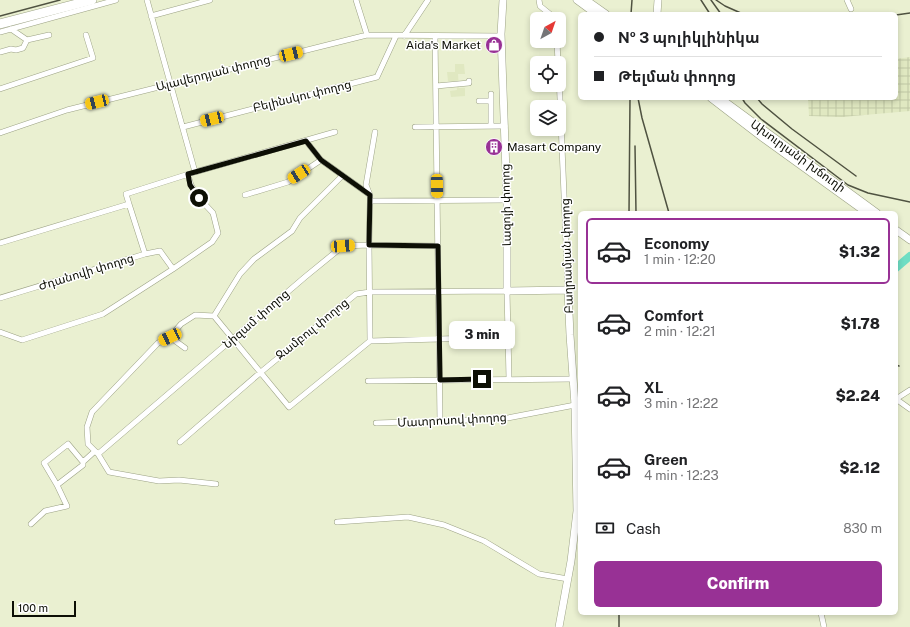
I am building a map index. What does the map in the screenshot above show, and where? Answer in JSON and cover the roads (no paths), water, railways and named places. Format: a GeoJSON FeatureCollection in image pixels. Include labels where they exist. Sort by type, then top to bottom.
{"type":"FeatureCollection","features":[{"type":"Feature","properties":{"kind":"highway"},"geometry":{"type":"LineString","coordinates":[[0,24],[92,0]]}},
{"type":"Feature","properties":{"kind":"street"},"geometry":{"type":"LineString","coordinates":[[0,32],[116,0]]}},
{"type":"Feature","properties":{"kind":"street"},"geometry":{"type":"LineString","coordinates":[[147,0],[195,172]]}},
{"type":"Feature","properties":{"kind":"street"},"geometry":{"type":"LineString","coordinates":[[151,16],[210,0]]}},
{"type":"Feature","properties":{"kind":"street"},"geometry":{"type":"LineString","coordinates":[[356,0],[367,35]]}},
{"type":"Feature","properties":{"kind":"street"},"geometry":{"type":"LineString","coordinates":[[404,36],[428,0]]}},
{"type":"Feature","properties":{"kind":"street","name":"Լազոյի փողոց"},"geometry":{"type":"LineString","coordinates":[[503,0],[501,36],[507,200],[507,291]]}},
{"type":"Feature","properties":{"kind":"street"},"geometry":{"type":"LineString","coordinates":[[539,0],[540,6],[547,12]]}},
{"type":"Feature","properties":{"kind":"street"},"geometry":{"type":"LineString","coordinates":[[577,0],[593,12]]}},
{"type":"Feature","properties":{"kind":"street"},"geometry":{"type":"LineString","coordinates":[[586,0],[603,12]]}},
{"type":"Feature","properties":{"kind":"street"},"geometry":{"type":"LineString","coordinates":[[657,12],[658,0]]}},
{"type":"Feature","properties":{"kind":"street"},"geometry":{"type":"LineString","coordinates":[[848,0],[851,9]]}},
{"type":"Feature","properties":{"kind":"street"},"geometry":{"type":"LineString","coordinates":[[11,29],[27,40],[49,35]]}},
{"type":"Feature","properties":{"kind":"street"},"geometry":{"type":"LineString","coordinates":[[0,88],[93,58],[86,35]]}},
{"type":"Feature","properties":{"kind":"street","name":"Ալավերդյան փողոց"},"geometry":{"type":"LineString","coordinates":[[0,133],[67,110],[170,83],[367,35],[501,36]]}},
{"type":"Feature","properties":{"kind":"street","name":"Բելինսկու փողոց"},"geometry":{"type":"LineString","coordinates":[[182,127],[377,77],[396,36]]}},
{"type":"Feature","properties":{"kind":"street"},"geometry":{"type":"LineString","coordinates":[[435,36],[440,422]]}},
{"type":"Feature","properties":{"kind":"street"},"geometry":{"type":"LineString","coordinates":[[0,52],[23,48],[27,40]]}},
{"type":"Feature","properties":{"kind":"street"},"geometry":{"type":"LineString","coordinates":[[436,86],[469,83],[469,81]]}},
{"type":"Feature","properties":{"kind":"street","name":"Բաղրամյան փողոց"},"geometry":{"type":"LineString","coordinates":[[559,627],[568,580],[577,511],[575,405],[570,335],[560,92]]}},
{"type":"Feature","properties":{"kind":"street"},"geometry":{"type":"LineString","coordinates":[[491,94],[491,126]]}},
{"type":"Feature","properties":{"kind":"street","name":"Ախուրյանի խճուղի"},"geometry":{"type":"LineString","coordinates":[[714,100],[864,211]]}},
{"type":"Feature","properties":{"kind":"street","name":"Ախուրյանի խճուղի"},"geometry":{"type":"LineString","coordinates":[[723,100],[874,211]]}},
{"type":"Feature","properties":{"kind":"street"},"geometry":{"type":"LineString","coordinates":[[479,101],[491,101]]}},
{"type":"Feature","properties":{"kind":"street"},"geometry":{"type":"LineString","coordinates":[[415,127],[505,126]]}},
{"type":"Feature","properties":{"kind":"street"},"geometry":{"type":"LineString","coordinates":[[0,243],[129,204],[126,194],[188,174],[335,132]]}},
{"type":"Feature","properties":{"kind":"street"},"geometry":{"type":"LineString","coordinates":[[370,341],[370,195],[366,185],[375,132]]}},
{"type":"Feature","properties":{"kind":"street"},"geometry":{"type":"LineString","coordinates":[[306,141],[321,160],[370,195]]}},
{"type":"Feature","properties":{"kind":"street"},"geometry":{"type":"LineString","coordinates":[[245,195],[288,182],[321,160]]}},
{"type":"Feature","properties":{"kind":"street"},"geometry":{"type":"LineString","coordinates":[[0,332],[22,340],[103,314],[212,242],[218,232],[213,214],[190,185],[188,174]]}},
{"type":"Feature","properties":{"kind":"street"},"geometry":{"type":"LineString","coordinates":[[214,316],[240,274],[254,259],[292,231],[300,218],[342,176]]}},
{"type":"Feature","properties":{"kind":"street"},"geometry":{"type":"LineString","coordinates":[[370,201],[507,200]]}},
{"type":"Feature","properties":{"kind":"street","name":"Ժդանովի փողոց"},"geometry":{"type":"LineString","coordinates":[[0,298],[146,254],[129,204]]}},
{"type":"Feature","properties":{"kind":"street"},"geometry":{"type":"LineString","coordinates":[[898,231],[910,240]]}},
{"type":"Feature","properties":{"kind":"street","name":"Նիզամ փողոց"},"geometry":{"type":"LineString","coordinates":[[57,485],[83,465],[83,462],[96,453],[343,246],[438,246]]}},
{"type":"Feature","properties":{"kind":"street"},"geometry":{"type":"LineString","coordinates":[[146,254],[160,252],[173,269]]}},
{"type":"Feature","properties":{"kind":"street","name":"Ջամբուլ փողոց"},"geometry":{"type":"LineString","coordinates":[[180,442],[261,372],[356,294],[370,292],[568,290]]}},
{"type":"Feature","properties":{"kind":"street"},"geometry":{"type":"LineString","coordinates":[[507,291],[509,379]]}},
{"type":"Feature","properties":{"kind":"street"},"geometry":{"type":"LineString","coordinates":[[216,484],[179,480],[159,481],[109,472],[88,444],[87,426],[92,412],[158,343],[170,337],[181,324],[195,315],[214,316],[289,407],[370,341],[508,337]]}},
{"type":"Feature","properties":{"kind":"street"},"geometry":{"type":"LineString","coordinates":[[170,337],[185,348]]}},
{"type":"Feature","properties":{"kind":"street"},"geometry":{"type":"LineString","coordinates":[[368,381],[573,379]]}},
{"type":"Feature","properties":{"kind":"street"},"geometry":{"type":"LineString","coordinates":[[898,398],[910,390]]}},
{"type":"Feature","properties":{"kind":"street"},"geometry":{"type":"LineString","coordinates":[[898,400],[910,409]]}},
{"type":"Feature","properties":{"kind":"street","name":"Մատրոսով փողոց"},"geometry":{"type":"LineString","coordinates":[[376,423],[502,419],[575,405]]}},
{"type":"Feature","properties":{"kind":"street"},"geometry":{"type":"LineString","coordinates":[[30,524],[45,510],[67,506],[44,463],[68,444],[83,462]]}},
{"type":"Feature","properties":{"kind":"street"},"geometry":{"type":"LineString","coordinates":[[337,522],[408,517],[444,525],[484,541],[539,574],[568,580]]}},
{"type":"Feature","properties":{"kind":"street"},"geometry":{"type":"LineString","coordinates":[[821,615],[824,627]]}},
{"type":"Feature","properties":{"kind":"waterway"},"geometry":{"type":"LineString","coordinates":[[898,266],[910,256]]}},
{"type":"Feature","properties":{"kind":"railway"},"geometry":{"type":"LineString","coordinates":[[0,16],[60,0]]}},
{"type":"Feature","properties":{"kind":"railway"},"geometry":{"type":"LineString","coordinates":[[631,12],[632,0]]}},
{"type":"Feature","properties":{"kind":"railway"},"geometry":{"type":"LineString","coordinates":[[701,0],[709,12]]}},
{"type":"Feature","properties":{"kind":"railway"},"geometry":{"type":"LineString","coordinates":[[711,0],[720,12]]}},
{"type":"Feature","properties":{"kind":"railway"},"geometry":{"type":"LineString","coordinates":[[716,0],[738,12]]}},
{"type":"Feature","properties":{"kind":"railway"},"geometry":{"type":"LineString","coordinates":[[898,15],[910,13]]}},
{"type":"Feature","properties":{"kind":"railway"},"geometry":{"type":"LineString","coordinates":[[629,211],[630,100]]}},
{"type":"Feature","properties":{"kind":"railway"},"geometry":{"type":"LineString","coordinates":[[638,100],[642,118],[668,211]]}},
{"type":"Feature","properties":{"kind":"railway"},"geometry":{"type":"LineString","coordinates":[[743,100],[761,119],[848,185],[868,193],[910,202]]}},
{"type":"Feature","properties":{"kind":"railway"},"geometry":{"type":"LineString","coordinates":[[759,100],[792,129],[856,176]]}},
{"type":"Feature","properties":{"kind":"railway"},"geometry":{"type":"LineString","coordinates":[[635,146],[636,211]]}},
{"type":"Feature","properties":{"kind":"railway"},"geometry":{"type":"LineString","coordinates":[[619,615],[619,627]]}},
{"type":"Feature","properties":{"kind":"place","name":"Aida's Market"},"geometry":{"type":"Point","coordinates":[494,45]}},
{"type":"Feature","properties":{"kind":"place","name":"Masart Company"},"geometry":{"type":"Point","coordinates":[494,147]}}]}
